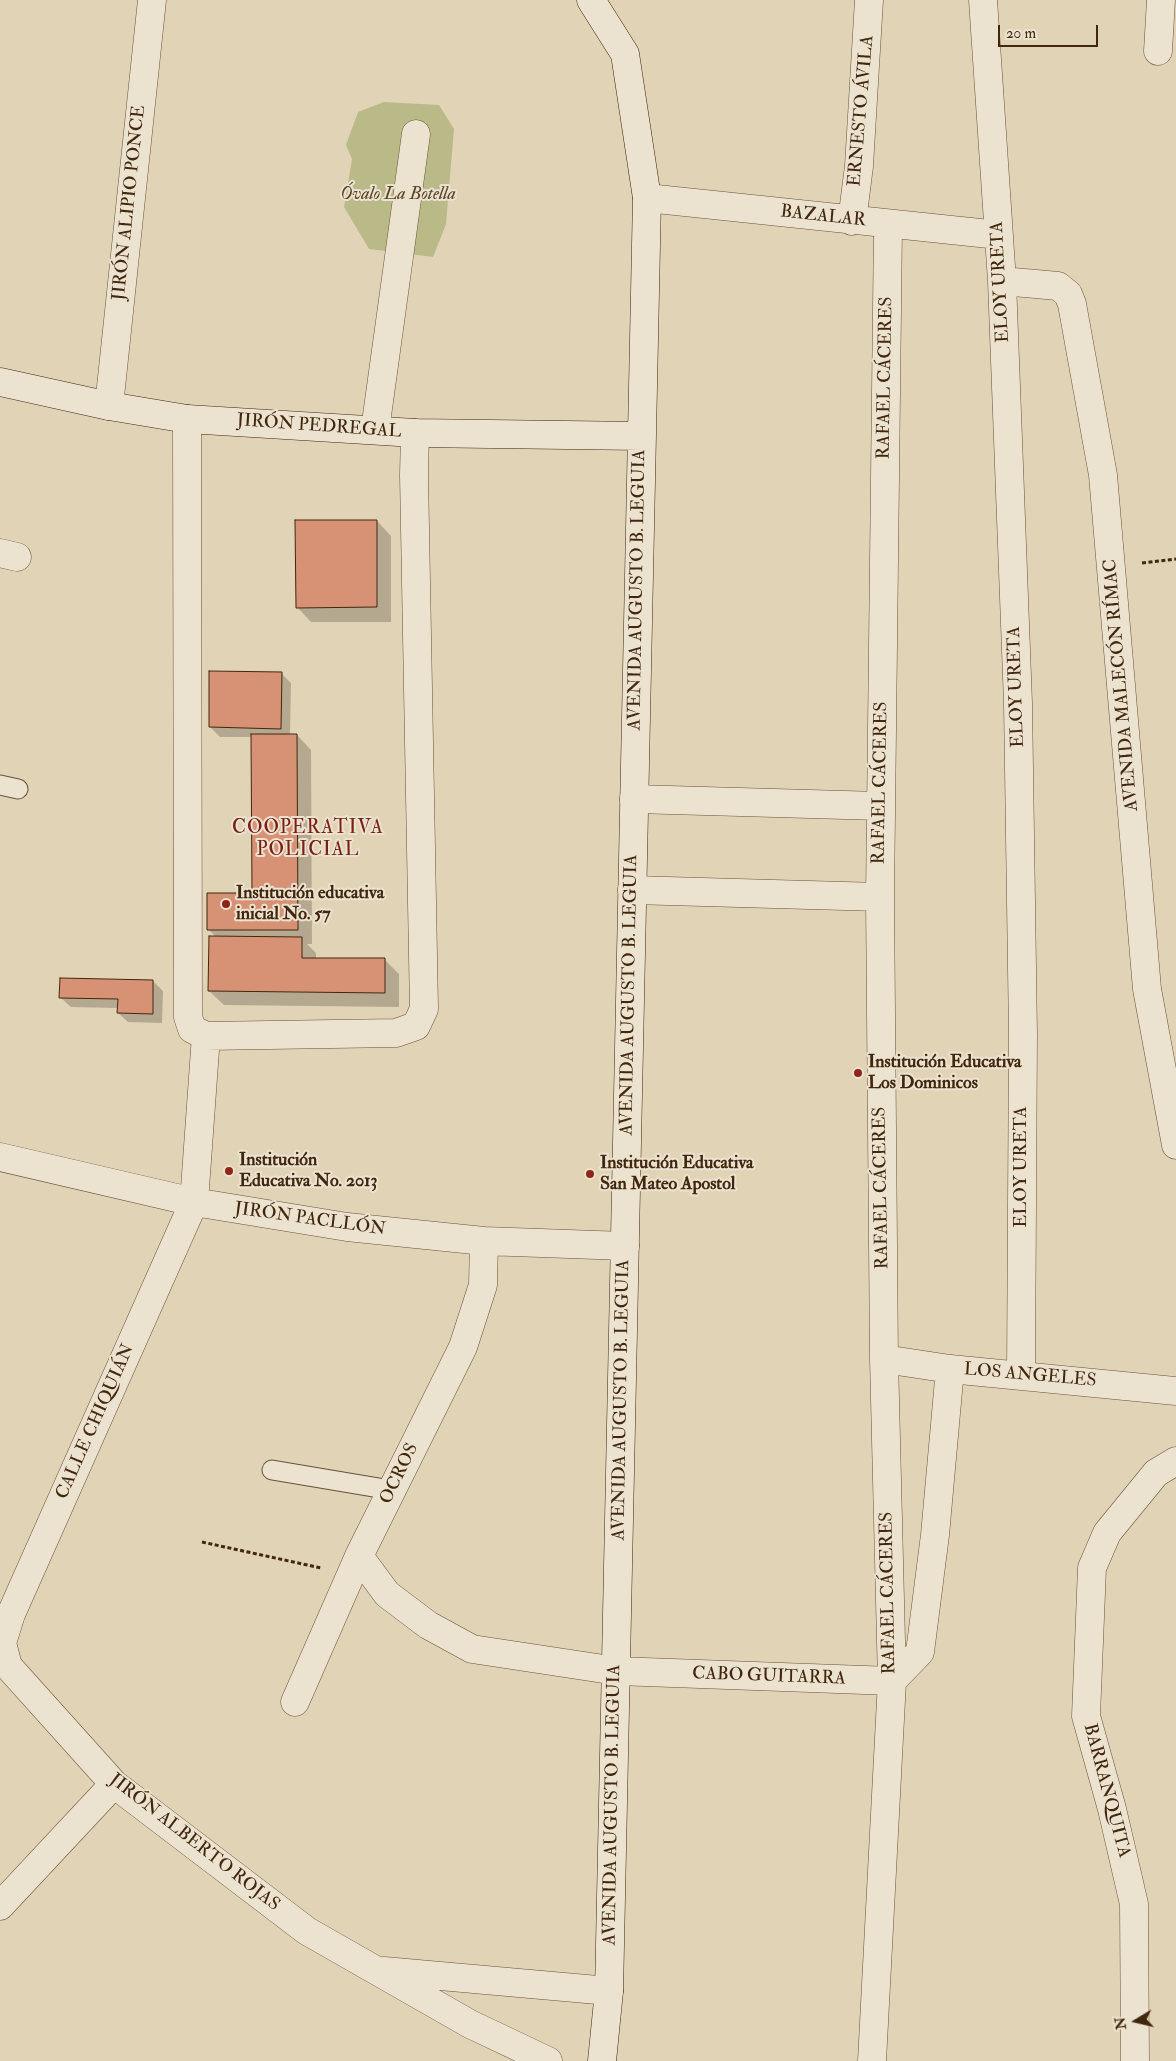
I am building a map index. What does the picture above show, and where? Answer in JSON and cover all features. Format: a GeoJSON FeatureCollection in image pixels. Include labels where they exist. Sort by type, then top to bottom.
{"type":"FeatureCollection","features":[{"type":"Feature","properties":{"kind":"street","name":"JIRÓN ALIPIO PONCE"},"geometry":{"type":"LineString","coordinates":[[109,406],[152,0]]}},
{"type":"Feature","properties":{"kind":"street","name":"AVENIDA AUGUSTO B. LEGUIA"},"geometry":{"type":"LineString","coordinates":[[591,0],[625,54],[647,198],[609,1991],[602,2061]]}},
{"type":"Feature","properties":{"kind":"street","name":"ERNESTO ÁVILA"},"geometry":{"type":"LineString","coordinates":[[852,221],[859,166],[869,0]]}},
{"type":"Feature","properties":{"kind":"street","name":"ELOY URETA"},"geometry":{"type":"LineString","coordinates":[[984,0],[1002,281],[1018,703],[1023,1034],[1021,1375]]}},
{"type":"Feature","properties":{"kind":"street"},"geometry":{"type":"LineString","coordinates":[[1158,51],[1161,0]]}},
{"type":"Feature","properties":{"kind":"street"},"geometry":{"type":"LineString","coordinates":[[375,430],[416,134]]}},
{"type":"Feature","properties":{"kind":"street","name":"BAZALAR"},"geometry":{"type":"LineString","coordinates":[[647,198],[999,236]]}},
{"type":"Feature","properties":{"kind":"street","name":"RAFAEL CÁCERES"},"geometry":{"type":"LineString","coordinates":[[872,2061],[892,1681],[884,1359],[880,897],[888,224]]}},
{"type":"Feature","properties":{"kind":"street","name":"AVENIDA MALECÓN RÍMAC"},"geometry":{"type":"LineString","coordinates":[[1002,281],[1058,286],[1068,294],[1072,304],[1104,484],[1147,989],[1176,1145]]}},
{"type":"Feature","properties":{"kind":"street","name":"JIRÓN PEDREGAL"},"geometry":{"type":"LineString","coordinates":[[0,382],[109,406],[187,419],[415,433],[641,436]]}},
{"type":"Feature","properties":{"kind":"street"},"geometry":{"type":"LineString","coordinates":[[187,419],[188,1017],[192,1029],[206,1036],[396,1033],[416,1026],[424,1009],[414,484],[415,433]]}},
{"type":"Feature","properties":{"kind":"street"},"geometry":{"type":"LineString","coordinates":[[634,799],[880,806]]}},
{"type":"Feature","properties":{"kind":"street"},"geometry":{"type":"LineString","coordinates":[[632,890],[880,897]]}},
{"type":"Feature","properties":{"kind":"street","name":"CALLE CHIQUIÁN"},"geometry":{"type":"LineString","coordinates":[[2,1643],[11,1614],[194,1202],[206,1036]]}},
{"type":"Feature","properties":{"kind":"street","name":"JIRÓN PACLLÓN"},"geometry":{"type":"LineString","coordinates":[[0,1157],[194,1202],[347,1227],[484,1240],[625,1246]]}},
{"type":"Feature","properties":{"kind":"street","name":"OCROS"},"geometry":{"type":"LineString","coordinates":[[294,1702],[391,1490],[463,1347],[483,1285],[484,1240]]}},
{"type":"Feature","properties":{"kind":"street","name":"LOS ANGELES"},"geometry":{"type":"LineString","coordinates":[[884,1359],[950,1369],[1176,1391]]}},
{"type":"Feature","properties":{"kind":"street"},"geometry":{"type":"LineString","coordinates":[[892,1681],[920,1652],[935,1535],[950,1369]]}},
{"type":"Feature","properties":{"kind":"street","name":"BARRANQUITA"},"geometry":{"type":"LineString","coordinates":[[1134,2061],[1134,1904],[1112,1809],[1086,1716],[1092,1568],[1107,1533],[1156,1473],[1176,1461]]}},
{"type":"Feature","properties":{"kind":"street","name":"CABO GUITARRA"},"geometry":{"type":"LineString","coordinates":[[355,1566],[387,1594],[428,1625],[472,1649],[616,1671],[892,1681]]}},
{"type":"Feature","properties":{"kind":"street","name":"JIRÓN ALBERTO ROJAS"},"geometry":{"type":"LineString","coordinates":[[2,1643],[8,1666],[114,1784],[308,1931],[470,2024],[548,2061]]}},
{"type":"Feature","properties":{"kind":"street"},"geometry":{"type":"LineString","coordinates":[[0,1906],[114,1784]]}},
{"type":"Feature","properties":{"kind":"street","name":"JIRÓN ALBERTO ROJAS"},"geometry":{"type":"LineString","coordinates":[[376,1970],[609,1991]]}},
{"type":"Feature","properties":{"kind":"lane"},"geometry":{"type":"LineString","coordinates":[[0,785],[18,789]]}},
{"type":"Feature","properties":{"kind":"lane"},"geometry":{"type":"LineString","coordinates":[[272,1470],[391,1490]]}},
{"type":"Feature","properties":{"kind":"path"},"geometry":{"type":"LineString","coordinates":[[1140,563],[1176,559]]}},
{"type":"Feature","properties":{"kind":"path"},"geometry":{"type":"LineString","coordinates":[[202,1542],[355,1566]]}},
{"type":"Feature","properties":{"kind":"green space","name":"Óvalo La Botella"},"geometry":{"type":"Polygon","coordinates":[[[384,102],[439,105],[454,129],[446,224],[433,257],[369,249],[344,207],[352,159],[346,145],[358,112],[384,102]]]}},
{"type":"Feature","properties":{"kind":"building"},"geometry":{"type":"Polygon","coordinates":[[[295,520],[377,520],[377,607],[296,608],[295,520]]]}},
{"type":"Feature","properties":{"kind":"building"},"geometry":{"type":"Polygon","coordinates":[[[209,671],[282,672],[281,729],[209,727],[209,671]]]}},
{"type":"Feature","properties":{"kind":"building"},"geometry":{"type":"Polygon","coordinates":[[[251,734],[297,734],[298,930],[207,930],[207,893],[252,893],[251,734]]]}},
{"type":"Feature","properties":{"kind":"building"},"geometry":{"type":"Polygon","coordinates":[[[209,936],[302,937],[302,958],[385,958],[385,993],[208,991],[209,936]]]}},
{"type":"Feature","properties":{"kind":"building"},"geometry":{"type":"Polygon","coordinates":[[[60,978],[153,980],[153,1014],[117,1013],[118,999],[59,998],[60,978]]]}},
{"type":"Feature","properties":{"kind":"place","name":"Institución educativa inicial No. 57"},"geometry":{"type":"Point","coordinates":[226,904]}},
{"type":"Feature","properties":{"kind":"place","name":"Institución Educativa Los Dominicos"},"geometry":{"type":"Point","coordinates":[858,1073]}},
{"type":"Feature","properties":{"kind":"place","name":"Institución Educativa No. 2013"},"geometry":{"type":"Point","coordinates":[229,1171]}},
{"type":"Feature","properties":{"kind":"place","name":"Institución Educativa San Mateo Apostol"},"geometry":{"type":"Point","coordinates":[590,1174]}},
{"type":"Feature","properties":{"kind":"district","name":"COOPERATIVA POLICIAL"},"geometry":{"type":"Point","coordinates":[308,840]}}]}
